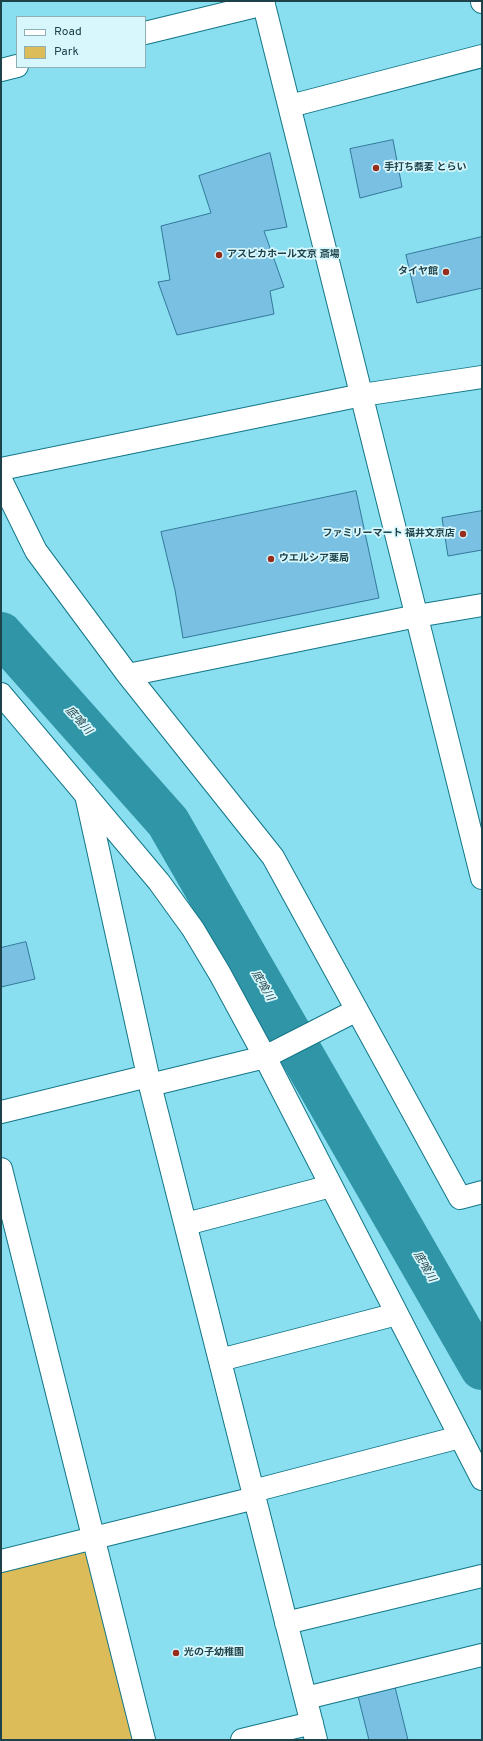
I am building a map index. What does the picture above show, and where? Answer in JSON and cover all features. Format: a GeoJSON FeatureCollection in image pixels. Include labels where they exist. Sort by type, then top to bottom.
{"type":"FeatureCollection","features":[{"type":"Feature","properties":{"kind":"street"},"geometry":{"type":"LineString","coordinates":[[146,33],[264,2],[482,878]]}},
{"type":"Feature","properties":{"kind":"street"},"geometry":{"type":"LineString","coordinates":[[290,106],[482,56]]}},
{"type":"Feature","properties":{"kind":"street"},"geometry":{"type":"LineString","coordinates":[[1,70],[16,66]]}},
{"type":"Feature","properties":{"kind":"street"},"geometry":{"type":"LineString","coordinates":[[1,469],[362,395],[482,377]]}},
{"type":"Feature","properties":{"kind":"street"},"geometry":{"type":"LineString","coordinates":[[1,480],[36,551],[128,675],[272,856],[351,1013],[460,1198],[482,1192]]}},
{"type":"Feature","properties":{"kind":"street"},"geometry":{"type":"LineString","coordinates":[[128,675],[417,616],[482,605]]}},
{"type":"Feature","properties":{"kind":"street"},"geometry":{"type":"LineString","coordinates":[[1,694],[159,882],[193,928],[270,1054],[331,1186],[482,1479]]}},
{"type":"Feature","properties":{"kind":"street"},"geometry":{"type":"LineString","coordinates":[[86,795],[149,1080],[314,1731],[242,1740]]}},
{"type":"Feature","properties":{"kind":"street"},"geometry":{"type":"LineString","coordinates":[[1,1112],[270,1054],[351,1013]]}},
{"type":"Feature","properties":{"kind":"street"},"geometry":{"type":"LineString","coordinates":[[1,1169],[144,1740]]}},
{"type":"Feature","properties":{"kind":"street"},"geometry":{"type":"LineString","coordinates":[[186,1224],[331,1186]]}},
{"type":"Feature","properties":{"kind":"street"},"geometry":{"type":"LineString","coordinates":[[220,1360],[397,1314]]}},
{"type":"Feature","properties":{"kind":"street"},"geometry":{"type":"LineString","coordinates":[[1,1561],[94,1538],[460,1436]]}},
{"type":"Feature","properties":{"kind":"street"},"geometry":{"type":"LineString","coordinates":[[286,1623],[482,1576]]}},
{"type":"Feature","properties":{"kind":"street"},"geometry":{"type":"LineString","coordinates":[[306,1698],[482,1655]]}},
{"type":"Feature","properties":{"kind":"green space"},"geometry":{"type":"Polygon","coordinates":[[[94,1538],[144,1740],[1,1740],[1,1561],[94,1538]]]}},
{"type":"Feature","properties":{"kind":"building","name":"手打ち蕎麦 とらい"},"geometry":{"type":"Polygon","coordinates":[[[393,140],[402,187],[360,198],[350,149],[393,140]]]}},
{"type":"Feature","properties":{"kind":"building","name":"アスピカホール文京 斎場"},"geometry":{"type":"Polygon","coordinates":[[[270,153],[287,227],[264,231],[284,287],[270,291],[274,314],[177,335],[158,282],[170,280],[161,226],[211,213],[199,176],[270,153]]]}},
{"type":"Feature","properties":{"kind":"building","name":"タイヤ館"},"geometry":{"type":"Polygon","coordinates":[[[482,237],[482,288],[417,303],[406,255],[482,237]]]}},
{"type":"Feature","properties":{"kind":"building"},"geometry":{"type":"Polygon","coordinates":[[[356,491],[379,598],[183,638],[175,590],[161,532],[356,491]]]}},
{"type":"Feature","properties":{"kind":"building","name":"ファミリーマート 福井文京店"},"geometry":{"type":"Polygon","coordinates":[[[482,511],[482,550],[448,556],[442,518],[482,511]]]}},
{"type":"Feature","properties":{"kind":"building"},"geometry":{"type":"Polygon","coordinates":[[[26,942],[35,979],[1,987],[1,948],[26,942]]]}},
{"type":"Feature","properties":{"kind":"building"},"geometry":{"type":"Polygon","coordinates":[[[394,1683],[408,1740],[369,1740],[357,1692],[394,1683]]]}},
{"type":"Feature","properties":{"kind":"waterway","name":"底喰川"},"geometry":{"type":"LineString","coordinates":[[1,634],[168,822],[482,1368]]}},
{"type":"Feature","properties":{"kind":"place","name":"手打ち蕎麦 とらい"},"geometry":{"type":"Point","coordinates":[376,168]}},
{"type":"Feature","properties":{"kind":"place","name":"アスピカホール文京 斎場"},"geometry":{"type":"Point","coordinates":[219,255]}},
{"type":"Feature","properties":{"kind":"place","name":"タイヤ館"},"geometry":{"type":"Point","coordinates":[446,272]}},
{"type":"Feature","properties":{"kind":"place","name":"ファミリーマート 福井文京店"},"geometry":{"type":"Point","coordinates":[463,534]}},
{"type":"Feature","properties":{"kind":"place","name":"ウエルシア薬局"},"geometry":{"type":"Point","coordinates":[271,559]}},
{"type":"Feature","properties":{"kind":"place","name":"光の子幼稚園"},"geometry":{"type":"Point","coordinates":[176,1653]}}]}
